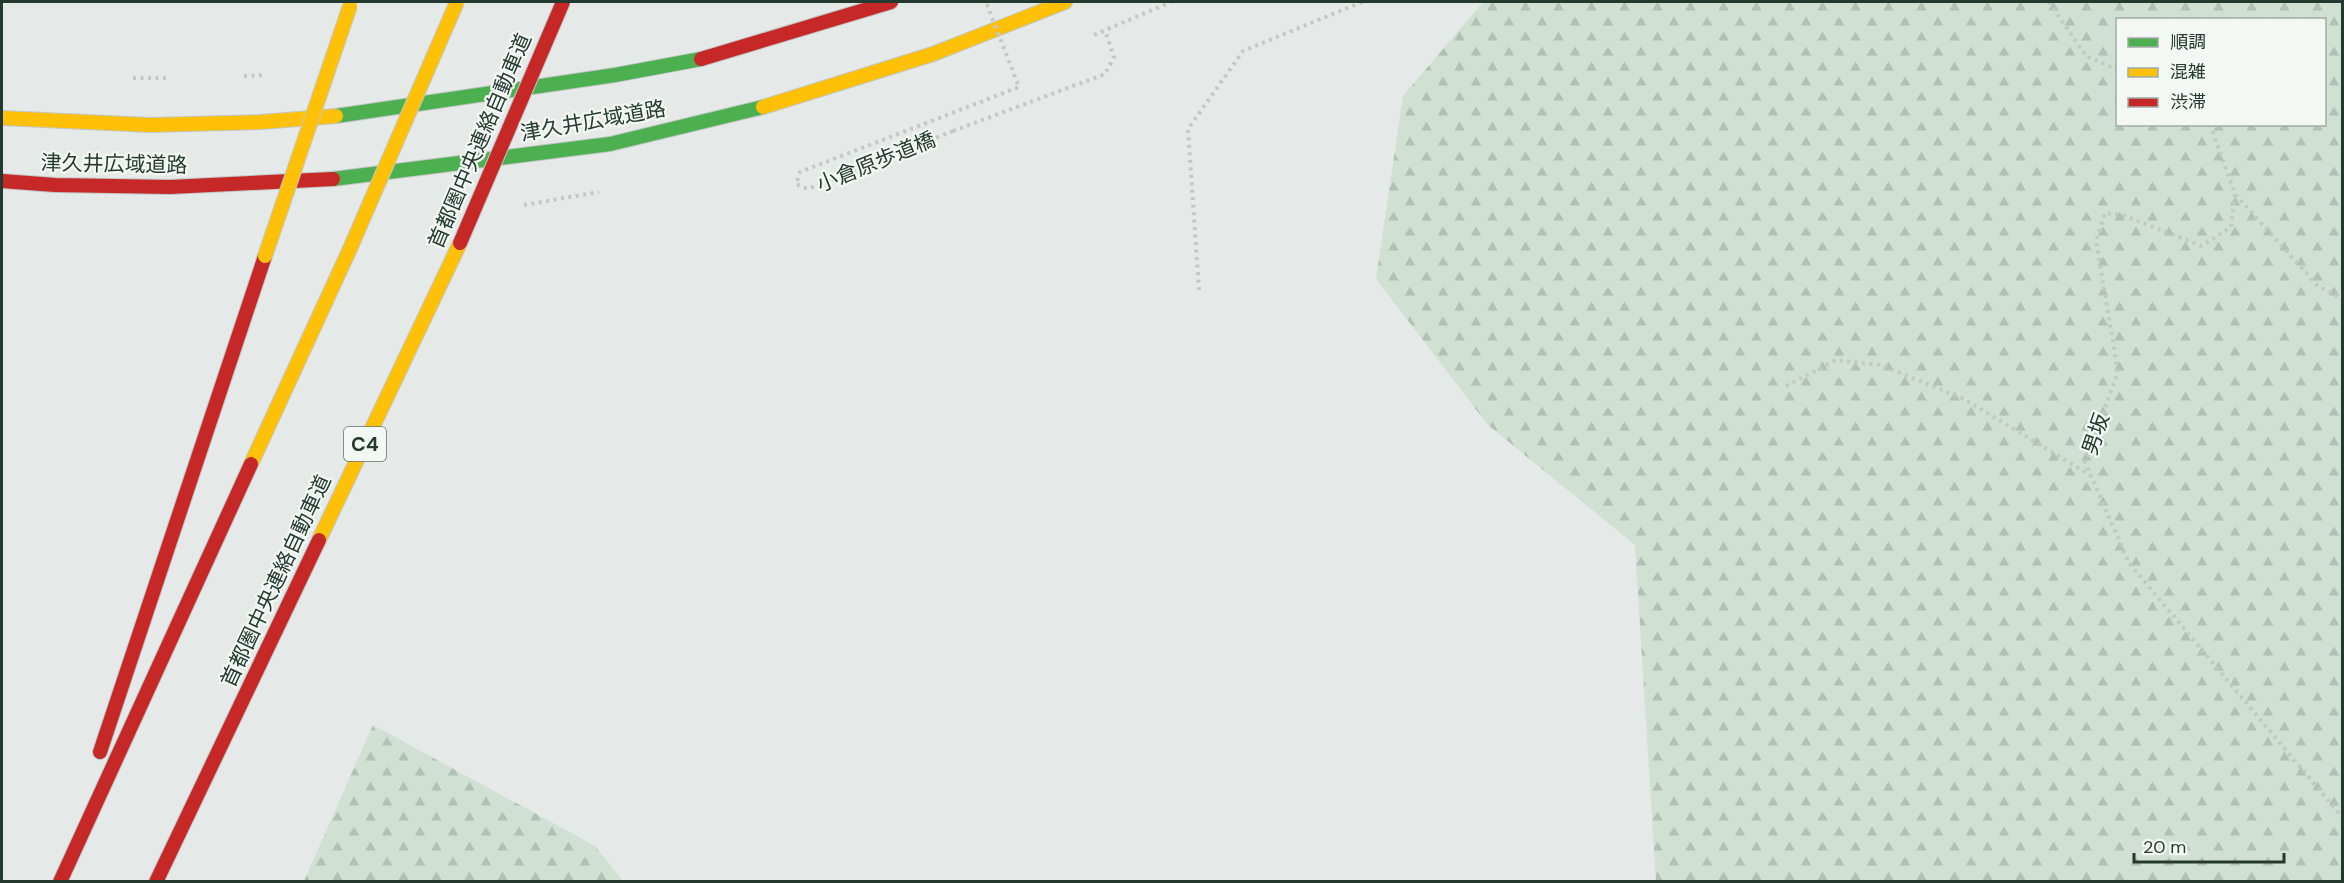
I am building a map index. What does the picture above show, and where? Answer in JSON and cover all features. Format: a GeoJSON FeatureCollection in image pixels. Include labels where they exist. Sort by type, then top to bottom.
{"type":"FeatureCollection","features":[{"type":"Feature","properties":{"kind":"main road"},"geometry":{"type":"LineString","coordinates":[[58,882],[351,2]]}},
{"type":"Feature","properties":{"kind":"main road"},"geometry":{"type":"LineString","coordinates":[[58,882],[196,588],[349,251],[457,2]]}},
{"type":"Feature","properties":{"kind":"main road","name":"首都圏中央連絡自動車道"},"geometry":{"type":"LineString","coordinates":[[156,882],[460,243],[563,2]]}},
{"type":"Feature","properties":{"kind":"main road","name":"津久井広域道路"},"geometry":{"type":"LineString","coordinates":[[2,118],[150,125],[261,122],[351,115],[699,60],[891,2]]}},
{"type":"Feature","properties":{"kind":"main road","name":"津久井広域道路"},"geometry":{"type":"LineString","coordinates":[[2,181],[55,185],[170,187],[326,180],[610,144],[727,117],[826,88],[933,54],[1065,2]]}},
{"type":"Feature","properties":{"kind":"path","name":"小倉原歩道橋"},"geometry":{"type":"LineString","coordinates":[[986,2],[1019,87],[800,172],[796,184],[808,189],[1105,74],[1114,57],[1105,30]]}},
{"type":"Feature","properties":{"kind":"path"},"geometry":{"type":"LineString","coordinates":[[1199,290],[1188,129],[1244,51],[1362,2]]}},
{"type":"Feature","properties":{"kind":"path"},"geometry":{"type":"LineString","coordinates":[[2049,2],[2086,56],[2116,68]]}},
{"type":"Feature","properties":{"kind":"path"},"geometry":{"type":"LineString","coordinates":[[2211,126],[2235,194],[2318,286],[2343,299]]}},
{"type":"Feature","properties":{"kind":"path","name":"男坂"},"geometry":{"type":"LineString","coordinates":[[2235,194],[2231,227],[2202,246],[2125,216],[2105,213],[2096,241],[2118,372],[2085,462],[2129,563],[2343,817]]}},
{"type":"Feature","properties":{"kind":"path"},"geometry":{"type":"LineString","coordinates":[[1786,386],[1836,360],[1881,365],[1964,399],[2091,475]]}},
{"type":"Feature","properties":{"kind":"green space"},"geometry":{"type":"Polygon","coordinates":[[[1483,2],[2342,2],[2342,881],[1656,881],[1635,545],[1488,425],[1376,279],[1403,96],[1483,2]]]}},
{"type":"Feature","properties":{"kind":"green space"},"geometry":{"type":"Polygon","coordinates":[[[373,725],[595,846],[623,881],[304,881],[373,725]]]}},
{"type":"Feature","properties":{"kind":"traffic: fast"},"geometry":{"type":"LineString","coordinates":[[336,116],[615,75],[701,59]]}},
{"type":"Feature","properties":{"kind":"traffic: fast"},"geometry":{"type":"LineString","coordinates":[[333,179],[610,144],[763,107]]}},
{"type":"Feature","properties":{"kind":"traffic: slow"},"geometry":{"type":"LineString","coordinates":[[349,251],[457,2]]}},
{"type":"Feature","properties":{"kind":"traffic: slow"},"geometry":{"type":"LineString","coordinates":[[763,107],[933,54],[1065,2]]}},
{"type":"Feature","properties":{"kind":"traffic: slow"},"geometry":{"type":"LineString","coordinates":[[265,256],[350,6]]}},
{"type":"Feature","properties":{"kind":"traffic: slow"},"geometry":{"type":"LineString","coordinates":[[2,118],[150,125],[261,122],[336,116]]}},
{"type":"Feature","properties":{"kind":"traffic: slow"},"geometry":{"type":"LineString","coordinates":[[319,540],[460,243]]}},
{"type":"Feature","properties":{"kind":"traffic: slow"},"geometry":{"type":"LineString","coordinates":[[251,464],[349,251]]}},
{"type":"Feature","properties":{"kind":"traffic: jam"},"geometry":{"type":"LineString","coordinates":[[460,243],[563,2]]}},
{"type":"Feature","properties":{"kind":"traffic: jam"},"geometry":{"type":"LineString","coordinates":[[701,59],[891,2]]}},
{"type":"Feature","properties":{"kind":"traffic: jam"},"geometry":{"type":"LineString","coordinates":[[2,181],[55,185],[170,187],[333,179]]}},
{"type":"Feature","properties":{"kind":"traffic: jam"},"geometry":{"type":"LineString","coordinates":[[100,752],[265,256]]}},
{"type":"Feature","properties":{"kind":"traffic: jam"},"geometry":{"type":"LineString","coordinates":[[60,882],[251,464]]}},
{"type":"Feature","properties":{"kind":"traffic: jam"},"geometry":{"type":"LineString","coordinates":[[156,882],[319,540]]}}]}
